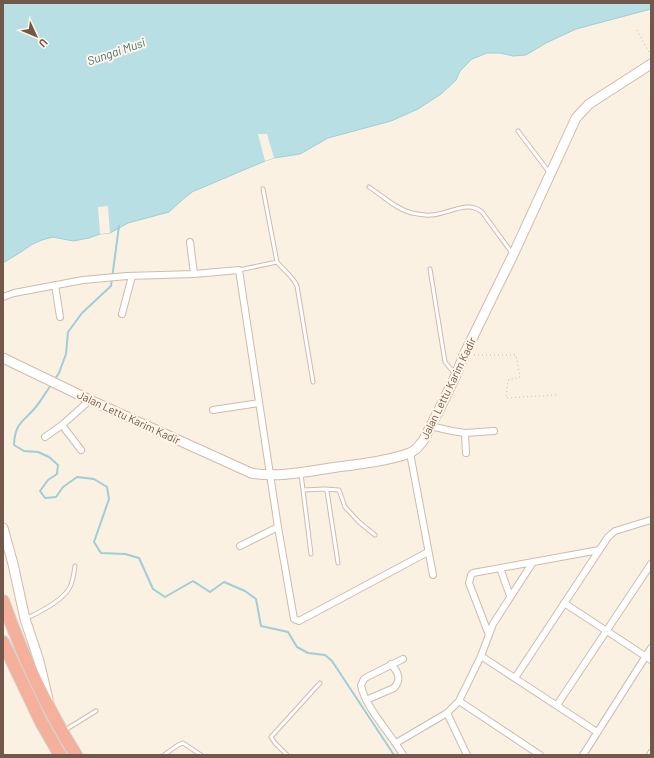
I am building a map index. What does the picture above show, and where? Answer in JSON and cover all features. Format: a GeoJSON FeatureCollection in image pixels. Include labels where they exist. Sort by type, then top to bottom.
{"type":"FeatureCollection","features":[{"type":"Feature","properties":{"kind":"highway"},"geometry":{"type":"LineString","coordinates":[[3,601],[25,658],[52,713],[76,755]]}},
{"type":"Feature","properties":{"kind":"highway"},"geometry":{"type":"LineString","coordinates":[[3,642],[41,722],[60,755]]}},
{"type":"Feature","properties":{"kind":"street","name":"Jalan Lettu Karim Kadir"},"geometry":{"type":"LineString","coordinates":[[3,358],[90,400],[251,473],[270,475],[301,472],[364,463],[410,453],[420,445],[456,375],[464,355],[574,122],[583,109],[589,104],[651,64]]}},
{"type":"Feature","properties":{"kind":"street"},"geometry":{"type":"LineString","coordinates":[[190,242],[194,274]]}},
{"type":"Feature","properties":{"kind":"street"},"geometry":{"type":"LineString","coordinates":[[3,297],[55,285],[100,278],[194,274],[240,270],[278,527],[294,619],[299,621],[428,552]]}},
{"type":"Feature","properties":{"kind":"street"},"geometry":{"type":"LineString","coordinates":[[122,314],[132,276]]}},
{"type":"Feature","properties":{"kind":"street"},"geometry":{"type":"LineString","coordinates":[[55,285],[60,317]]}},
{"type":"Feature","properties":{"kind":"street"},"geometry":{"type":"LineString","coordinates":[[45,437],[62,425],[90,400]]}},
{"type":"Feature","properties":{"kind":"street"},"geometry":{"type":"LineString","coordinates":[[213,410],[259,403]]}},
{"type":"Feature","properties":{"kind":"street"},"geometry":{"type":"LineString","coordinates":[[62,425],[81,450]]}},
{"type":"Feature","properties":{"kind":"street"},"geometry":{"type":"LineString","coordinates":[[430,426],[464,433],[494,431]]}},
{"type":"Feature","properties":{"kind":"street"},"geometry":{"type":"LineString","coordinates":[[464,433],[466,453]]}},
{"type":"Feature","properties":{"kind":"street"},"geometry":{"type":"LineString","coordinates":[[410,453],[433,575]]}},
{"type":"Feature","properties":{"kind":"street"},"geometry":{"type":"LineString","coordinates":[[515,678],[608,537],[615,531],[651,520]]}},
{"type":"Feature","properties":{"kind":"street"},"geometry":{"type":"LineString","coordinates":[[240,546],[278,527]]}},
{"type":"Feature","properties":{"kind":"street"},"geometry":{"type":"LineString","coordinates":[[3,528],[13,564],[25,619],[39,661],[52,713]]}},
{"type":"Feature","properties":{"kind":"street"},"geometry":{"type":"LineString","coordinates":[[489,635],[469,580],[474,573],[599,550]]}},
{"type":"Feature","properties":{"kind":"street"},"geometry":{"type":"LineString","coordinates":[[396,743],[447,713],[459,702],[481,656],[493,624],[533,562]]}},
{"type":"Feature","properties":{"kind":"street"},"geometry":{"type":"LineString","coordinates":[[557,705],[651,564]]}},
{"type":"Feature","properties":{"kind":"street"},"geometry":{"type":"LineString","coordinates":[[500,568],[510,596]]}},
{"type":"Feature","properties":{"kind":"street"},"geometry":{"type":"LineString","coordinates":[[564,603],[648,658]]}},
{"type":"Feature","properties":{"kind":"street"},"geometry":{"type":"LineString","coordinates":[[583,755],[648,658],[651,648]]}},
{"type":"Feature","properties":{"kind":"street"},"geometry":{"type":"LineString","coordinates":[[481,656],[597,732]]}},
{"type":"Feature","properties":{"kind":"street"},"geometry":{"type":"LineString","coordinates":[[403,659],[390,664],[364,680],[361,685],[366,700],[403,755]]}},
{"type":"Feature","properties":{"kind":"street"},"geometry":{"type":"LineString","coordinates":[[366,700],[394,688],[397,685],[399,678],[390,664]]}},
{"type":"Feature","properties":{"kind":"street"},"geometry":{"type":"LineString","coordinates":[[459,702],[540,755]]}},
{"type":"Feature","properties":{"kind":"street"},"geometry":{"type":"LineString","coordinates":[[447,713],[467,755]]}},
{"type":"Feature","properties":{"kind":"lane"},"geometry":{"type":"LineString","coordinates":[[518,131],[550,174]]}},
{"type":"Feature","properties":{"kind":"lane"},"geometry":{"type":"LineString","coordinates":[[369,187],[399,208],[412,213],[431,216],[468,207],[476,207],[482,212],[513,254]]}},
{"type":"Feature","properties":{"kind":"lane"},"geometry":{"type":"LineString","coordinates":[[264,188],[277,262],[295,281],[297,286],[312,382]]}},
{"type":"Feature","properties":{"kind":"lane"},"geometry":{"type":"LineString","coordinates":[[240,270],[277,262]]}},
{"type":"Feature","properties":{"kind":"lane"},"geometry":{"type":"LineString","coordinates":[[430,269],[445,362],[456,375]]}},
{"type":"Feature","properties":{"kind":"lane"},"geometry":{"type":"LineString","coordinates":[[301,472],[311,554]]}},
{"type":"Feature","properties":{"kind":"lane"},"geometry":{"type":"LineString","coordinates":[[325,489],[328,492],[338,563]]}},
{"type":"Feature","properties":{"kind":"lane"},"geometry":{"type":"LineString","coordinates":[[304,490],[339,490],[345,507],[360,523],[375,535]]}},
{"type":"Feature","properties":{"kind":"lane"},"geometry":{"type":"LineString","coordinates":[[25,619],[55,602],[67,591],[72,582],[76,566]]}},
{"type":"Feature","properties":{"kind":"lane"},"geometry":{"type":"LineString","coordinates":[[287,755],[271,739],[271,737],[320,683]]}},
{"type":"Feature","properties":{"kind":"lane"},"geometry":{"type":"LineString","coordinates":[[62,732],[96,711]]}},
{"type":"Feature","properties":{"kind":"lane"},"geometry":{"type":"LineString","coordinates":[[164,755],[183,743],[201,755]]}},
{"type":"Feature","properties":{"kind":"path"},"geometry":{"type":"LineString","coordinates":[[637,30],[651,56]]}},
{"type":"Feature","properties":{"kind":"path"},"geometry":{"type":"LineString","coordinates":[[464,355],[516,354],[520,377],[508,380],[506,398],[556,395]]}},
{"type":"Feature","properties":{"kind":"water","name":"Sungai Musi"},"geometry":{"type":"Polygon","coordinates":[[[3,3],[651,3],[651,9],[576,29],[546,43],[526,55],[513,56],[500,53],[487,53],[472,59],[460,71],[456,80],[441,94],[418,109],[391,121],[328,138],[300,154],[265,161],[192,192],[169,212],[128,223],[110,233],[100,234],[89,238],[73,241],[53,237],[42,240],[31,245],[3,263],[3,3]]]}},
{"type":"Feature","properties":{"kind":"pier"},"geometry":{"type":"Polygon","coordinates":[[[258,134],[267,134],[274,158],[265,161],[258,134]]]}},
{"type":"Feature","properties":{"kind":"pier"},"geometry":{"type":"Polygon","coordinates":[[[108,206],[110,233],[100,234],[98,207],[108,206]]]}},
{"type":"Feature","properties":{"kind":"waterway"},"geometry":{"type":"LineString","coordinates":[[55,379],[59,373],[66,354],[68,332],[82,313],[111,286],[119,226]]}},
{"type":"Feature","properties":{"kind":"waterway"},"geometry":{"type":"LineString","coordinates":[[51,385],[37,405],[20,424],[16,432],[14,445],[24,451],[38,452],[49,457],[58,465],[57,474],[48,480],[40,491],[45,498],[56,497],[63,487],[77,477],[94,479],[107,487],[109,499],[94,542],[101,553],[125,554],[139,558],[153,589],[165,597],[193,581],[210,592],[224,582],[245,591],[256,599],[261,626],[288,632],[297,647],[308,653],[325,655],[332,661],[394,755]]}}]}
